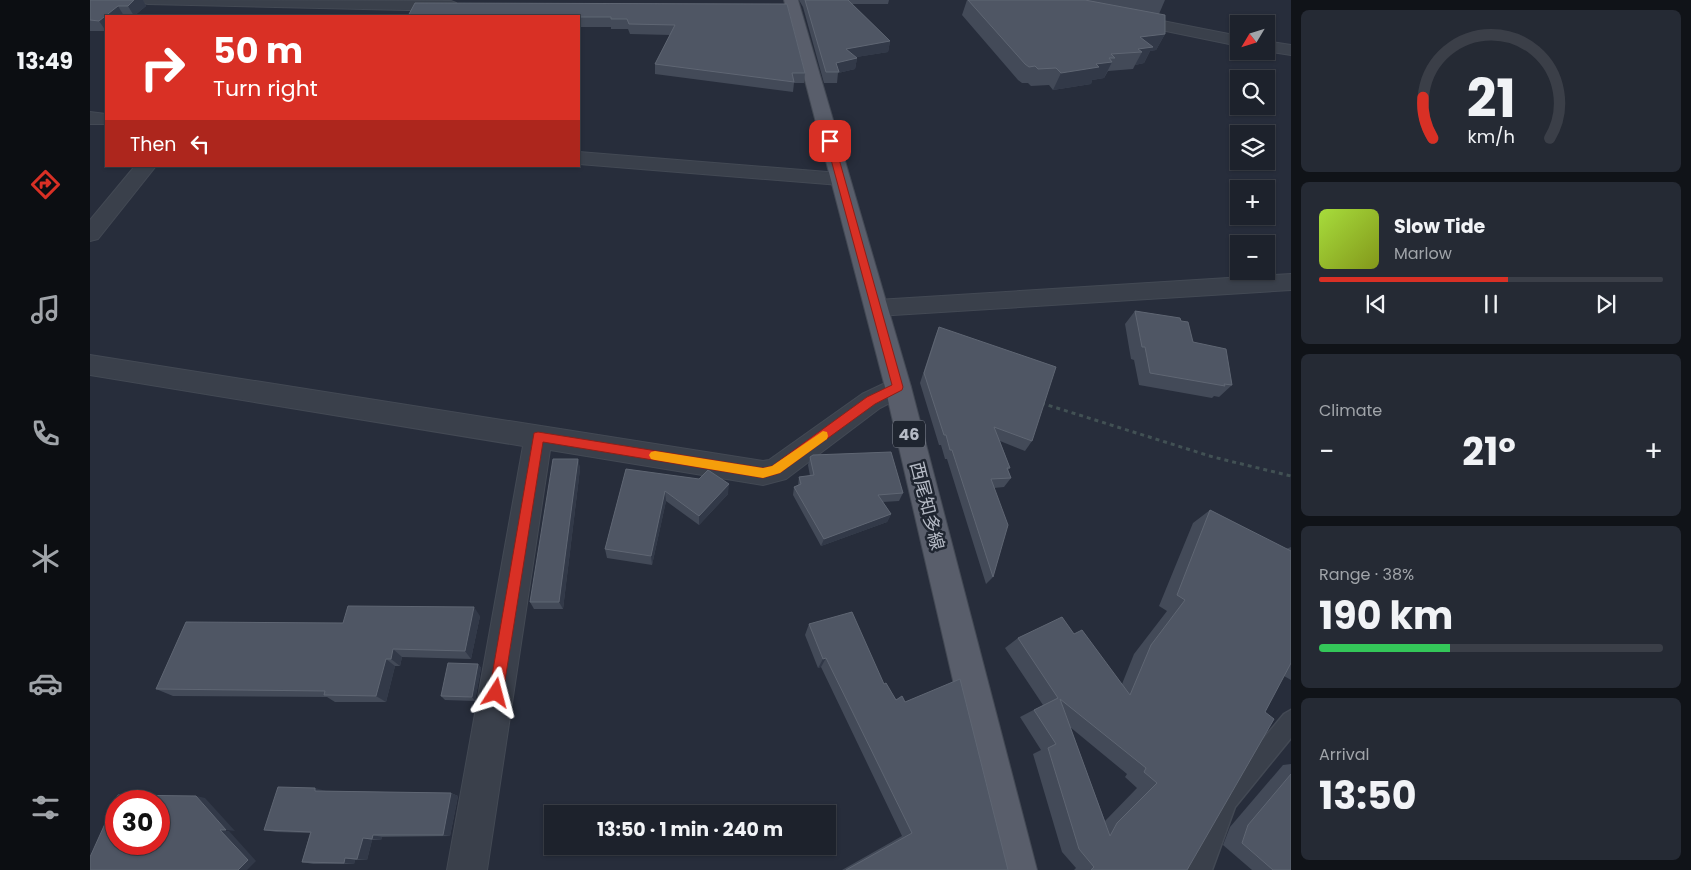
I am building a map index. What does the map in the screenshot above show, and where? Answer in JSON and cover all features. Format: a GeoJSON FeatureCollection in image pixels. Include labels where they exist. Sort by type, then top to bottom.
{"type":"FeatureCollection","features":[{"type":"Feature","properties":{"kind":"main road","name":"西尾知多線"},"geometry":{"type":"LineString","coordinates":[[786,5],[840,179],[877,308],[1017,870]]}},
{"type":"Feature","properties":{"kind":"street"},"geometry":{"type":"LineString","coordinates":[[148,0],[417,3],[463,6]]}},
{"type":"Feature","properties":{"kind":"street"},"geometry":{"type":"LineString","coordinates":[[1114,16],[1230,39]]}},
{"type":"Feature","properties":{"kind":"street"},"geometry":{"type":"LineString","coordinates":[[1275,47],[1291,50]]}},
{"type":"Feature","properties":{"kind":"street"},"geometry":{"type":"LineString","coordinates":[[90,118],[105,119]]}},
{"type":"Feature","properties":{"kind":"street"},"geometry":{"type":"LineString","coordinates":[[580,158],[840,179]]}},
{"type":"Feature","properties":{"kind":"street"},"geometry":{"type":"LineString","coordinates":[[90,234],[145,167]]}},
{"type":"Feature","properties":{"kind":"street"},"geometry":{"type":"LineString","coordinates":[[877,308],[1291,282]]}},
{"type":"Feature","properties":{"kind":"street"},"geometry":{"type":"LineString","coordinates":[[90,365],[763,473],[776,470],[871,400],[898,387]]}},
{"type":"Feature","properties":{"kind":"street"},"geometry":{"type":"LineString","coordinates":[[467,870],[538,437]]}},
{"type":"Feature","properties":{"kind":"lane"},"geometry":{"type":"LineString","coordinates":[[1200,870],[1227,800],[1291,721]]}},
{"type":"Feature","properties":{"kind":"path"},"geometry":{"type":"LineString","coordinates":[[1033,400],[1213,457],[1291,476]]}},
{"type":"Feature","properties":{"kind":"building"},"geometry":{"type":"Polygon","coordinates":[[[90,0],[134,0],[128,6],[118,6],[99,21],[90,20],[90,0]]]}},
{"type":"Feature","properties":{"kind":"building"},"geometry":{"type":"Polygon","coordinates":[[[805,0],[848,0],[890,41],[846,49],[857,58],[836,63],[839,72],[826,72],[805,0]]]}},
{"type":"Feature","properties":{"kind":"building"},"geometry":{"type":"Polygon","coordinates":[[[968,0],[1085,0],[1165,15],[1165,34],[1140,37],[1153,47],[1138,49],[1142,52],[1111,54],[1115,58],[1109,58],[1112,62],[1096,64],[1099,67],[1061,73],[1056,68],[1038,69],[1035,66],[1029,67],[1025,64],[968,0]]]}},
{"type":"Feature","properties":{"kind":"building"},"geometry":{"type":"Polygon","coordinates":[[[415,3],[787,4],[805,73],[792,73],[794,82],[655,64],[675,25],[629,24],[627,19],[580,17],[580,15],[409,15],[415,3]]]}},
{"type":"Feature","properties":{"kind":"building"},"geometry":{"type":"Polygon","coordinates":[[[1135,311],[1180,318],[1181,321],[1188,322],[1193,342],[1226,349],[1232,385],[1224,384],[1225,386],[1150,373],[1145,347],[1142,347],[1135,311]]]}},
{"type":"Feature","properties":{"kind":"building"},"geometry":{"type":"Polygon","coordinates":[[[939,327],[1056,367],[1032,441],[994,427],[1010,468],[1007,468],[1011,478],[991,479],[1008,525],[993,577],[952,450],[950,450],[946,435],[944,435],[924,373],[939,327]]]}},
{"type":"Feature","properties":{"kind":"building"},"geometry":{"type":"Polygon","coordinates":[[[891,452],[903,493],[878,495],[891,514],[824,539],[794,487],[801,484],[799,477],[814,475],[810,457],[813,455],[891,452]]]}},
{"type":"Feature","properties":{"kind":"building"},"geometry":{"type":"Polygon","coordinates":[[[553,459],[578,459],[559,602],[530,602],[553,459]]]}},
{"type":"Feature","properties":{"kind":"building"},"geometry":{"type":"Polygon","coordinates":[[[626,469],[699,479],[708,470],[729,484],[699,516],[665,491],[651,556],[605,549],[626,469]]]}},
{"type":"Feature","properties":{"kind":"building"},"geometry":{"type":"Polygon","coordinates":[[[1210,510],[1291,551],[1291,663],[1265,712],[1274,719],[1187,870],[1091,870],[1094,867],[1079,849],[1048,748],[1056,744],[1034,710],[1058,698],[1018,638],[1062,617],[1074,634],[1082,630],[1130,695],[1151,645],[1185,600],[1177,595],[1210,510]],[[1060,699],[1110,836],[1117,823],[1157,783],[1144,772],[1146,768],[1060,699]]]}},
{"type":"Feature","properties":{"kind":"building"},"geometry":{"type":"Polygon","coordinates":[[[348,606],[474,607],[465,651],[393,649],[391,659],[386,659],[376,696],[324,695],[325,691],[156,689],[186,622],[343,623],[348,606]]]}},
{"type":"Feature","properties":{"kind":"building"},"geometry":{"type":"Polygon","coordinates":[[[852,612],[884,684],[886,683],[896,700],[902,696],[905,702],[960,679],[1008,870],[846,870],[912,833],[826,658],[823,659],[809,624],[852,612]]]}},
{"type":"Feature","properties":{"kind":"building"},"geometry":{"type":"Polygon","coordinates":[[[448,663],[478,664],[472,697],[441,696],[448,663]]]}},
{"type":"Feature","properties":{"kind":"building"},"geometry":{"type":"Polygon","coordinates":[[[1291,774],[1291,870],[1273,870],[1242,843],[1248,825],[1291,774]]]}},
{"type":"Feature","properties":{"kind":"building"},"geometry":{"type":"Polygon","coordinates":[[[278,787],[315,788],[315,791],[451,793],[443,835],[373,835],[372,839],[363,838],[357,859],[345,858],[344,863],[302,862],[311,832],[264,830],[278,787]]]}},
{"type":"Feature","properties":{"kind":"building"},"geometry":{"type":"Polygon","coordinates":[[[170,796],[196,796],[226,830],[220,830],[248,860],[238,870],[90,870],[90,857],[105,824],[105,855],[170,855],[170,796]]]}},
{"type":"Feature","properties":{"kind":"slow traffic"},"geometry":{"type":"LineString","coordinates":[[655,455],[763,473],[776,470],[823,436]]}},
{"type":"Feature","properties":{"kind":"route"},"geometry":{"type":"LineString","coordinates":[[496,693],[538,437],[763,473],[776,470],[871,400],[898,387],[830,141]]}}]}
